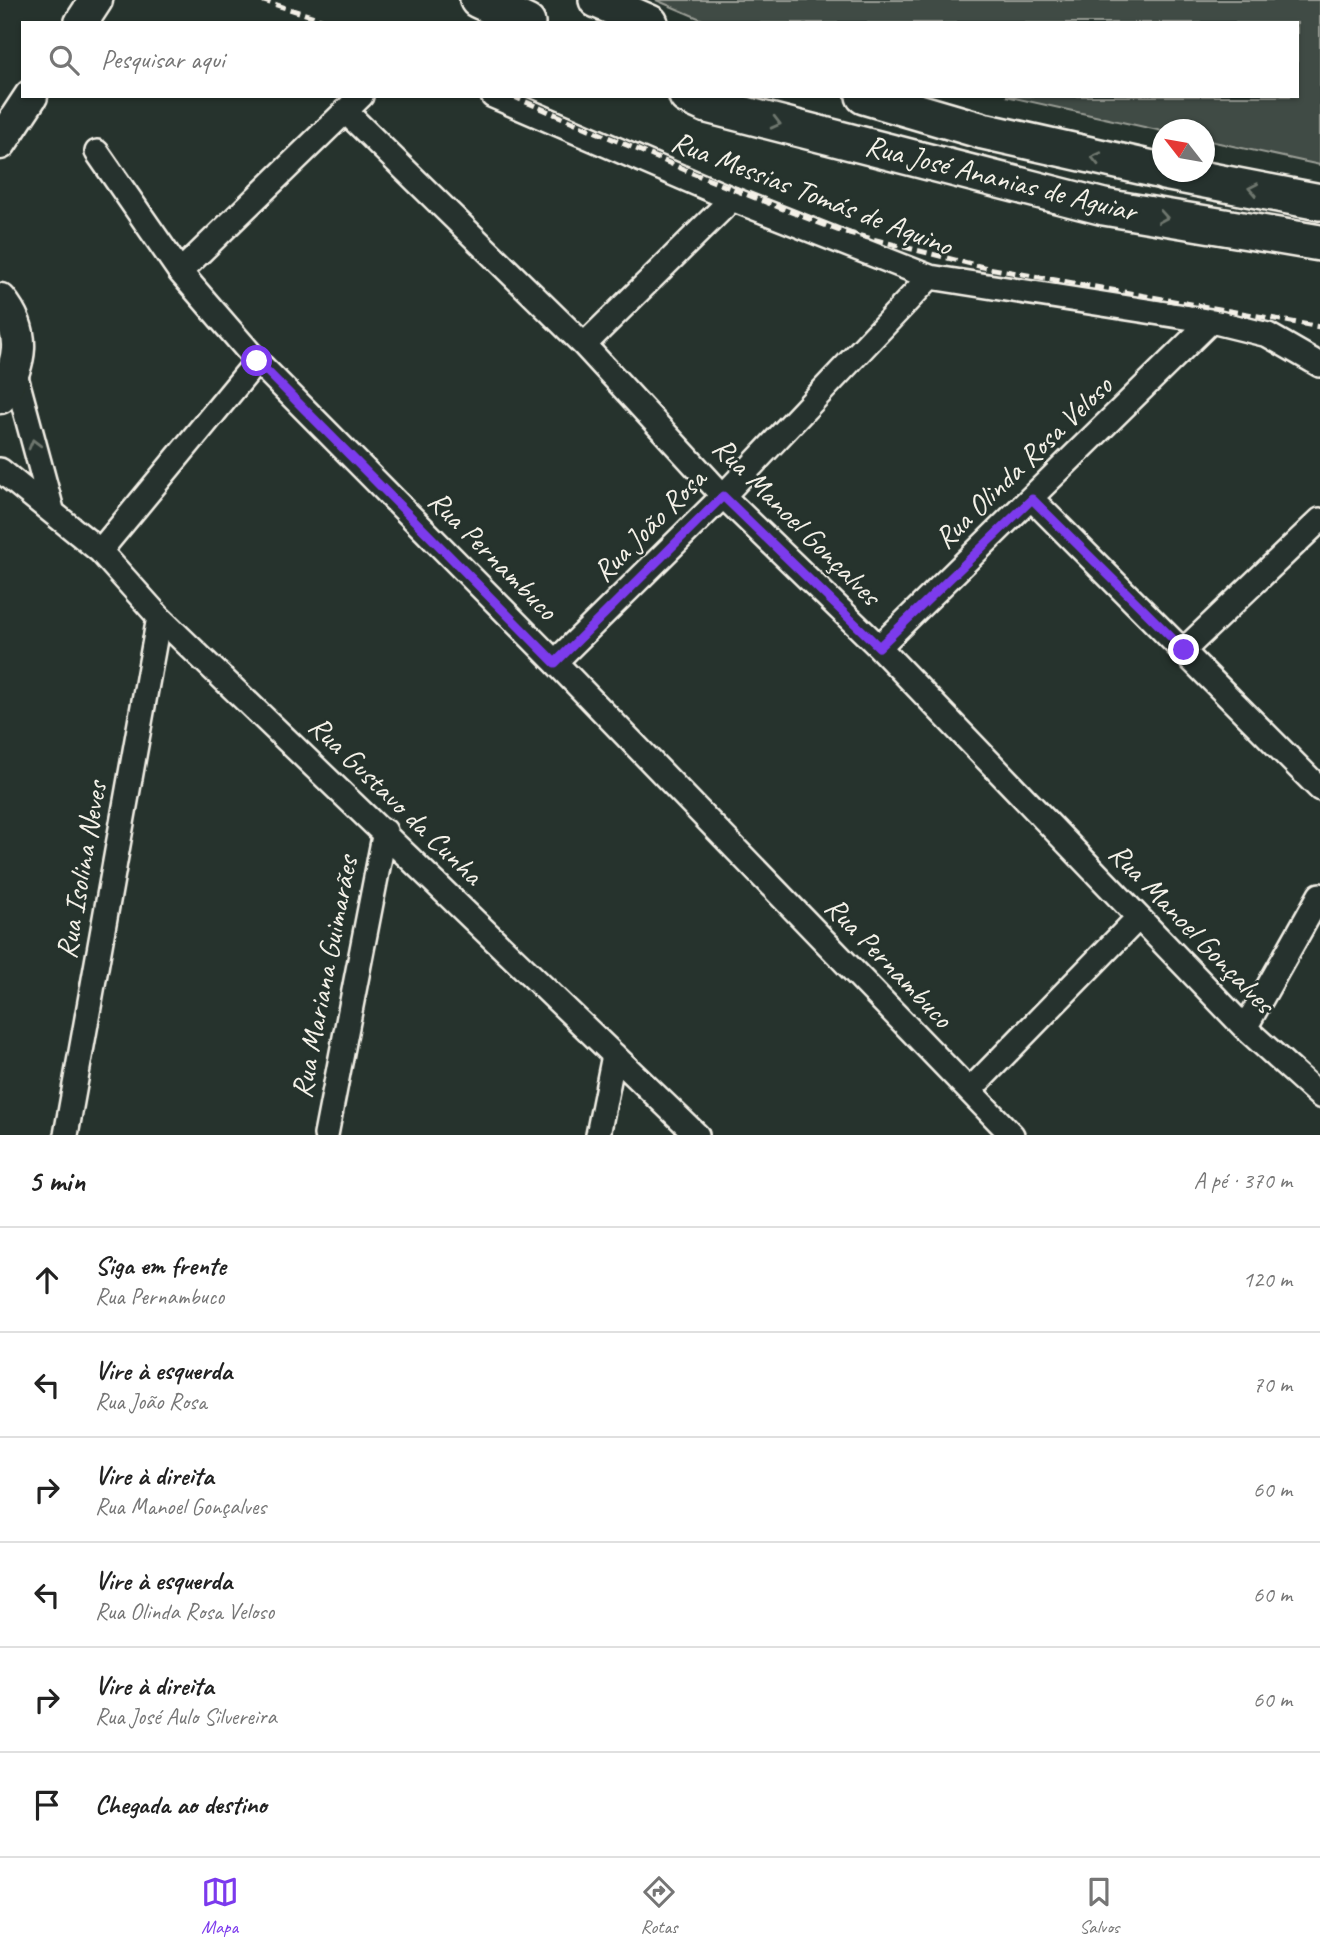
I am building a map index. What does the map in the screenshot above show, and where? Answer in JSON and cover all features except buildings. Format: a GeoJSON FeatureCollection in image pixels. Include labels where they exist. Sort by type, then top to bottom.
{"type":"FeatureCollection","features":[{"type":"Feature","properties":{"kind":"main road"},"geometry":{"type":"LineString","coordinates":[[478,0],[523,21]]}},
{"type":"Feature","properties":{"kind":"main road"},"geometry":{"type":"LineString","coordinates":[[597,0],[645,21]]}},
{"type":"Feature","properties":{"kind":"main road","name":"Rua José Ananias de Aguiar"},"geometry":{"type":"LineString","coordinates":[[691,98],[707,105],[1104,207],[1320,243]]}},
{"type":"Feature","properties":{"kind":"main road","name":"Rua José Ananias de Aguiar"},"geometry":{"type":"LineString","coordinates":[[871,98],[983,131],[1152,169]]}},
{"type":"Feature","properties":{"kind":"main road","name":"Rua José Ananias de Aguiar"},"geometry":{"type":"LineString","coordinates":[[1215,181],[1320,202]]}},
{"type":"Feature","properties":{"kind":"street"},"geometry":{"type":"LineString","coordinates":[[82,21],[96,0]]}},
{"type":"Feature","properties":{"kind":"street"},"geometry":{"type":"LineString","coordinates":[[0,143],[30,98]]}},
{"type":"Feature","properties":{"kind":"street","name":"Rua Messias Tomás de Aquino"},"geometry":{"type":"LineString","coordinates":[[498,98],[732,199],[930,277],[1211,321],[1268,335],[1320,365]]}},
{"type":"Feature","properties":{"kind":"street"},"geometry":{"type":"LineString","coordinates":[[180,272],[353,104]]}},
{"type":"Feature","properties":{"kind":"street","name":"Rua Manoel Gonçalves"},"geometry":{"type":"LineString","coordinates":[[353,104],[723,496],[879,647],[1245,1028],[1320,1097]]}},
{"type":"Feature","properties":{"kind":"street","name":"Rua Pernambuco"},"geometry":{"type":"LineString","coordinates":[[97,152],[180,272],[257,361],[555,663],[1012,1135]]}},
{"type":"Feature","properties":{"kind":"street"},"geometry":{"type":"LineString","coordinates":[[583,345],[732,199]]}},
{"type":"Feature","properties":{"kind":"street","name":"Rua João Rosa"},"geometry":{"type":"LineString","coordinates":[[555,663],[723,496],[930,277]]}},
{"type":"Feature","properties":{"kind":"street"},"geometry":{"type":"LineString","coordinates":[[0,300],[11,314],[18,341],[8,385],[52,510]]}},
{"type":"Feature","properties":{"kind":"street","name":"Rua Olinda Rosa Veloso"},"geometry":{"type":"LineString","coordinates":[[879,647],[1211,321]]}},
{"type":"Feature","properties":{"kind":"street"},"geometry":{"type":"LineString","coordinates":[[100,551],[257,361]]}},
{"type":"Feature","properties":{"kind":"street","name":"Rua Gustavo da Cunha"},"geometry":{"type":"LineString","coordinates":[[0,470],[100,551],[159,617],[385,831],[697,1135]]}},
{"type":"Feature","properties":{"kind":"street"},"geometry":{"type":"LineString","coordinates":[[1032,499],[1320,789]]}},
{"type":"Feature","properties":{"kind":"street"},"geometry":{"type":"LineString","coordinates":[[1184,650],[1320,520]]}},
{"type":"Feature","properties":{"kind":"street","name":"Rua Isolina Neves"},"geometry":{"type":"LineString","coordinates":[[66,1135],[159,617]]}},
{"type":"Feature","properties":{"kind":"street","name":"Rua Mariana Guimarães"},"geometry":{"type":"LineString","coordinates":[[326,1135],[385,831]]}},
{"type":"Feature","properties":{"kind":"street"},"geometry":{"type":"LineString","coordinates":[[1245,1028],[1320,895]]}},
{"type":"Feature","properties":{"kind":"street"},"geometry":{"type":"LineString","coordinates":[[970,1090],[1138,919]]}},
{"type":"Feature","properties":{"kind":"street"},"geometry":{"type":"LineString","coordinates":[[598,1135],[614,1055]]}},
{"type":"Feature","properties":{"kind":"shaded area"},"geometry":{"type":"Polygon","coordinates":[[[656,0],[1320,0],[1320,165],[1215,142],[1215,119],[1152,119],[1152,129],[1015,98],[1299,98],[1299,21],[705,21],[656,0]]]}},
{"type":"Feature","properties":{"kind":"railway"},"geometry":{"type":"LineString","coordinates":[[261,0],[328,21]]}},
{"type":"Feature","properties":{"kind":"railway"},"geometry":{"type":"LineString","coordinates":[[517,98],[697,175],[837,230],[983,267],[1320,327]]}},
{"type":"Feature","properties":{"kind":"route"},"geometry":{"type":"LineString","coordinates":[[257,361],[555,663],[723,496],[879,647],[1032,499],[1184,650]]}}]}
